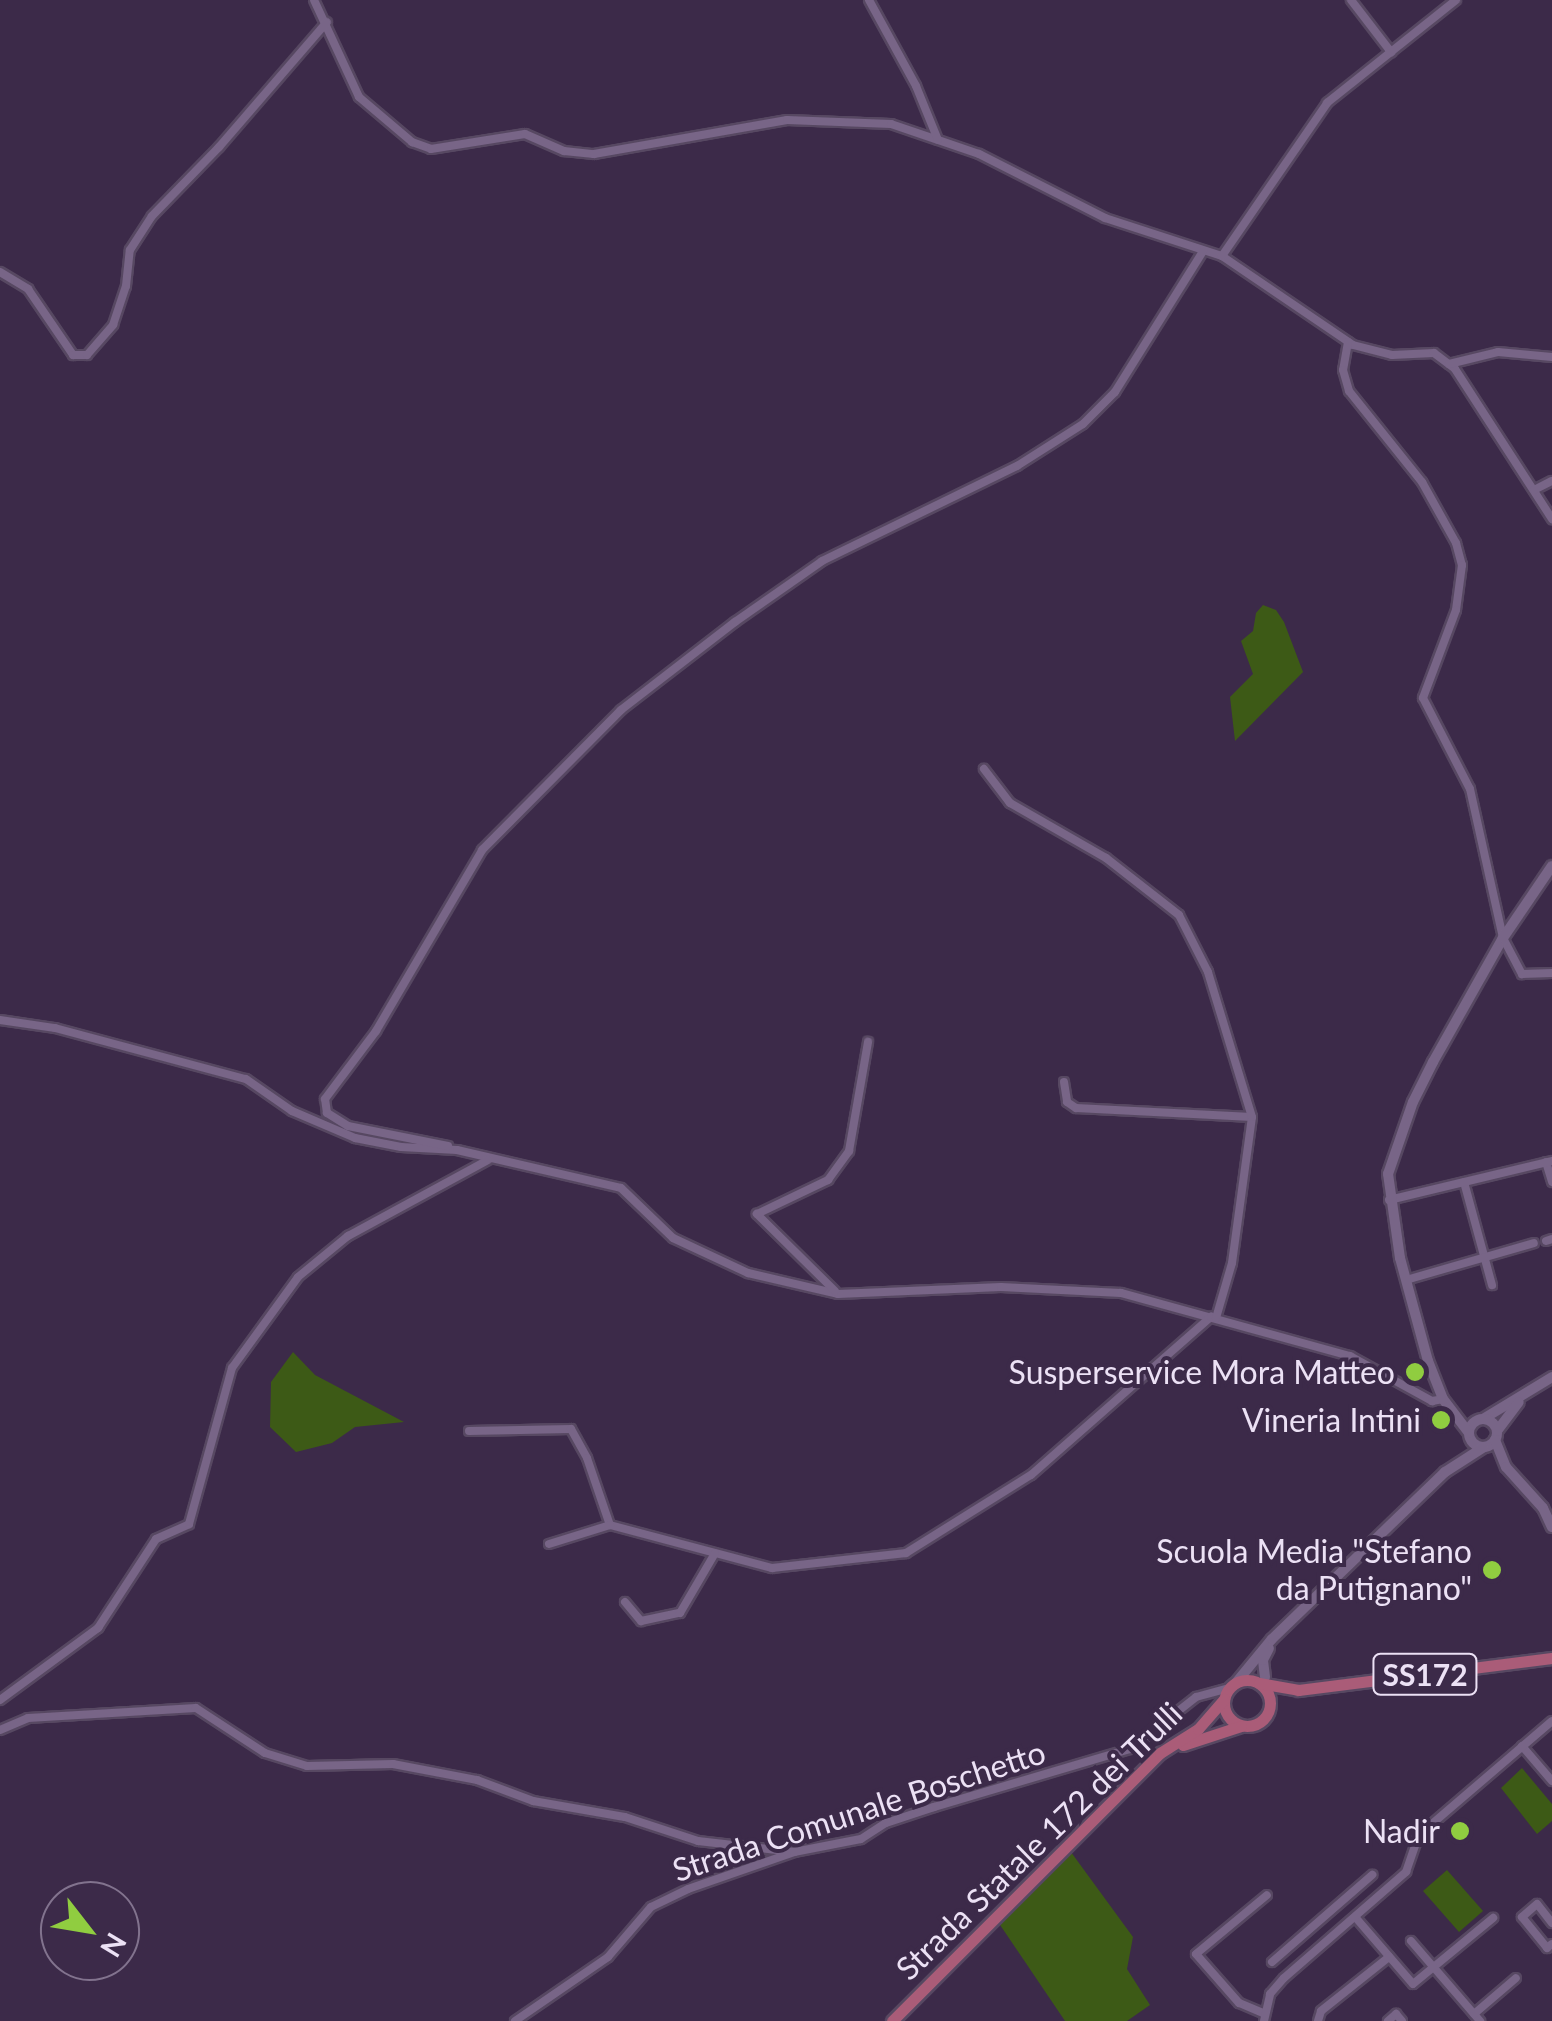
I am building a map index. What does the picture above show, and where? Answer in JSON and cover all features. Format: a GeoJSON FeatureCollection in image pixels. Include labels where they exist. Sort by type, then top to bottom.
{"type":"FeatureCollection","features":[{"type":"Feature","properties":{"kind":"main road"},"geometry":{"type":"LineString","coordinates":[[1492,1439],[1470,1435],[1447,1404],[1406,1280],[1389,1200],[1388,1174],[1413,1102],[1503,938],[1552,866]]}},
{"type":"Feature","properties":{"kind":"main road"},"geometry":{"type":"LineString","coordinates":[[1445,1472],[1480,1420],[1552,1377]]}},
{"type":"Feature","properties":{"kind":"main road"},"geometry":{"type":"LineString","coordinates":[[1229,1717],[1229,1690],[1278,1635],[1445,1472],[1492,1439],[1526,1394]]}},
{"type":"Feature","properties":{"kind":"main road"},"geometry":{"type":"LineString","coordinates":[[1447,1404],[1480,1420],[1506,1467],[1547,1511],[1552,1527]]}},
{"type":"Feature","properties":{"kind":"main road"},"geometry":{"type":"LineString","coordinates":[[1269,1712],[1263,1660],[1278,1635]]}},
{"type":"Feature","properties":{"kind":"main road","name":"SS172"},"geometry":{"type":"LineString","coordinates":[[1298,1690],[1552,1658]]}},
{"type":"Feature","properties":{"kind":"main road"},"geometry":{"type":"LineString","coordinates":[[1229,1690],[1265,1683],[1298,1690]]}},
{"type":"Feature","properties":{"kind":"main road","name":"Strada Statale 172 dei Trulli"},"geometry":{"type":"LineString","coordinates":[[892,2021],[1160,1754],[1198,1729],[1229,1690]]}},
{"type":"Feature","properties":{"kind":"main road"},"geometry":{"type":"LineString","coordinates":[[1160,1754],[1258,1724],[1298,1690]]}},
{"type":"Feature","properties":{"kind":"main road"},"geometry":{"type":"LineString","coordinates":[[1213,1711],[1242,1726]]}},
{"type":"Feature","properties":{"kind":"street"},"geometry":{"type":"LineString","coordinates":[[314,0],[359,97],[398,132],[432,149],[524,134],[564,151],[594,154],[787,120],[890,124],[979,154],[1105,218],[1222,256],[1348,342],[1392,355],[1434,353],[1449,364],[1552,518]]}},
{"type":"Feature","properties":{"kind":"street"},"geometry":{"type":"LineString","coordinates":[[868,0],[916,86],[938,140]]}},
{"type":"Feature","properties":{"kind":"street"},"geometry":{"type":"LineString","coordinates":[[1351,0],[1391,52]]}},
{"type":"Feature","properties":{"kind":"street"},"geometry":{"type":"LineString","coordinates":[[1222,256],[1327,103],[1456,0]]}},
{"type":"Feature","properties":{"kind":"street"},"geometry":{"type":"LineString","coordinates":[[0,272],[28,289],[72,355],[87,356],[113,326],[126,286],[130,250],[152,216],[219,147],[326,22]]}},
{"type":"Feature","properties":{"kind":"street"},"geometry":{"type":"LineString","coordinates":[[1203,251],[1116,392],[1082,424],[1017,466],[822,561],[620,710],[482,850],[376,1031],[325,1100],[324,1107],[334,1120],[348,1126],[433,1140],[488,1160],[621,1188],[673,1238],[748,1273],[838,1294],[1000,1287],[1122,1293],[1350,1356],[1432,1400],[1447,1404]]}},
{"type":"Feature","properties":{"kind":"street"},"geometry":{"type":"LineString","coordinates":[[1348,342],[1343,370],[1349,391],[1422,482],[1456,543],[1462,564],[1456,610],[1424,698],[1470,789],[1503,938],[1522,974],[1552,973]]}},
{"type":"Feature","properties":{"kind":"street"},"geometry":{"type":"LineString","coordinates":[[1449,364],[1498,352],[1552,357]]}},
{"type":"Feature","properties":{"kind":"street"},"geometry":{"type":"LineString","coordinates":[[1534,490],[1552,481]]}},
{"type":"Feature","properties":{"kind":"street"},"geometry":{"type":"LineString","coordinates":[[549,1544],[610,1524],[772,1568],[906,1553],[1032,1475],[1211,1317],[1216,1318],[1232,1263],[1252,1117],[1208,972],[1179,915],[1106,858],[1010,803],[984,769]]}},
{"type":"Feature","properties":{"kind":"street"},"geometry":{"type":"LineString","coordinates":[[0,1020],[55,1028],[246,1079],[300,1116],[354,1138],[401,1147],[457,1150]]}},
{"type":"Feature","properties":{"kind":"street"},"geometry":{"type":"LineString","coordinates":[[838,1294],[756,1214],[828,1180],[849,1151],[868,1042]]}},
{"type":"Feature","properties":{"kind":"street"},"geometry":{"type":"LineString","coordinates":[[1064,1082],[1067,1102],[1076,1108],[1252,1117]]}},
{"type":"Feature","properties":{"kind":"street"},"geometry":{"type":"LineString","coordinates":[[0,1700],[98,1628],[156,1538],[189,1524],[232,1368],[298,1277],[348,1236],[488,1160]]}},
{"type":"Feature","properties":{"kind":"street"},"geometry":{"type":"LineString","coordinates":[[1389,1200],[1549,1161],[1552,1182]]}},
{"type":"Feature","properties":{"kind":"street"},"geometry":{"type":"LineString","coordinates":[[1464,1182],[1492,1285]]}},
{"type":"Feature","properties":{"kind":"street"},"geometry":{"type":"LineString","coordinates":[[1406,1280],[1534,1244]]}},
{"type":"Feature","properties":{"kind":"street"},"geometry":{"type":"LineString","coordinates":[[469,1431],[571,1429],[582,1446],[610,1524]]}},
{"type":"Feature","properties":{"kind":"street"},"geometry":{"type":"LineString","coordinates":[[625,1602],[641,1620],[680,1613],[715,1553]]}},
{"type":"Feature","properties":{"kind":"street","name":"Strada Comunale Boschetto"},"geometry":{"type":"LineString","coordinates":[[516,2021],[608,1956],[651,1907],[688,1889],[794,1852],[861,1839],[902,1818],[1130,1749],[1208,1691],[1229,1690]]}},
{"type":"Feature","properties":{"kind":"street"},"geometry":{"type":"LineString","coordinates":[[1187,1708],[1199,1704],[1213,1711]]}},
{"type":"Feature","properties":{"kind":"street"},"geometry":{"type":"LineString","coordinates":[[0,1730],[28,1718],[196,1708],[265,1752],[307,1766],[394,1764],[477,1780],[533,1801],[625,1817],[698,1841],[794,1852]]}},
{"type":"Feature","properties":{"kind":"street"},"geometry":{"type":"LineString","coordinates":[[1267,1894],[1196,1954],[1239,2004],[1264,2017],[1270,1994],[1406,1872],[1419,1835],[1552,1721]]}},
{"type":"Feature","properties":{"kind":"street"},"geometry":{"type":"LineString","coordinates":[[1522,1746],[1552,1782]]}},
{"type":"Feature","properties":{"kind":"street"},"geometry":{"type":"LineString","coordinates":[[1272,1962],[1372,1876]]}},
{"type":"Feature","properties":{"kind":"street"},"geometry":{"type":"LineString","coordinates":[[1551,1920],[1537,1904],[1522,1917],[1547,1948],[1552,1944]]}},
{"type":"Feature","properties":{"kind":"street"},"geometry":{"type":"LineString","coordinates":[[1356,1918],[1413,1984],[1493,1918]]}},
{"type":"Feature","properties":{"kind":"street"},"geometry":{"type":"LineString","coordinates":[[1298,1939],[1312,1955]]}},
{"type":"Feature","properties":{"kind":"street"},"geometry":{"type":"LineString","coordinates":[[1411,1941],[1477,2018],[1516,1978]]}},
{"type":"Feature","properties":{"kind":"street"},"geometry":{"type":"LineString","coordinates":[[1318,2021],[1321,2011],[1389,1957]]}},
{"type":"Feature","properties":{"kind":"street"},"geometry":{"type":"LineString","coordinates":[[1388,2021],[1396,2014],[1402,2021]]}},
{"type":"Feature","properties":{"kind":"green space"},"geometry":{"type":"Polygon","coordinates":[[[1263,605],[1276,610],[1284,622],[1303,672],[1235,741],[1230,697],[1253,674],[1241,641],[1253,631],[1256,613],[1263,605]]]}},
{"type":"Feature","properties":{"kind":"green space"},"geometry":{"type":"Polygon","coordinates":[[[293,1352],[315,1375],[404,1422],[355,1427],[332,1443],[296,1452],[270,1427],[271,1382],[293,1352]]]}},
{"type":"Feature","properties":{"kind":"green space"},"geometry":{"type":"Polygon","coordinates":[[[1522,1768],[1552,1804],[1552,1821],[1537,1834],[1501,1788],[1522,1768]]]}},
{"type":"Feature","properties":{"kind":"green space"},"geometry":{"type":"Polygon","coordinates":[[[1068,1848],[1133,1937],[1127,1969],[1150,2005],[1127,2021],[1065,2021],[996,1919],[1068,1848]]]}},
{"type":"Feature","properties":{"kind":"green space"},"geometry":{"type":"Polygon","coordinates":[[[1447,1870],[1483,1911],[1459,1932],[1423,1891],[1447,1870]]]}},
{"type":"Feature","properties":{"kind":"place","name":"Susperservice Mora Matteo"},"geometry":{"type":"Point","coordinates":[1415,1372]}},
{"type":"Feature","properties":{"kind":"place","name":"Vineria Intini"},"geometry":{"type":"Point","coordinates":[1441,1420]}},
{"type":"Feature","properties":{"kind":"place","name":"Scuola Media \"Stefano da Putignano\""},"geometry":{"type":"Point","coordinates":[1492,1570]}},
{"type":"Feature","properties":{"kind":"place","name":"Nadir"},"geometry":{"type":"Point","coordinates":[1460,1831]}}]}
